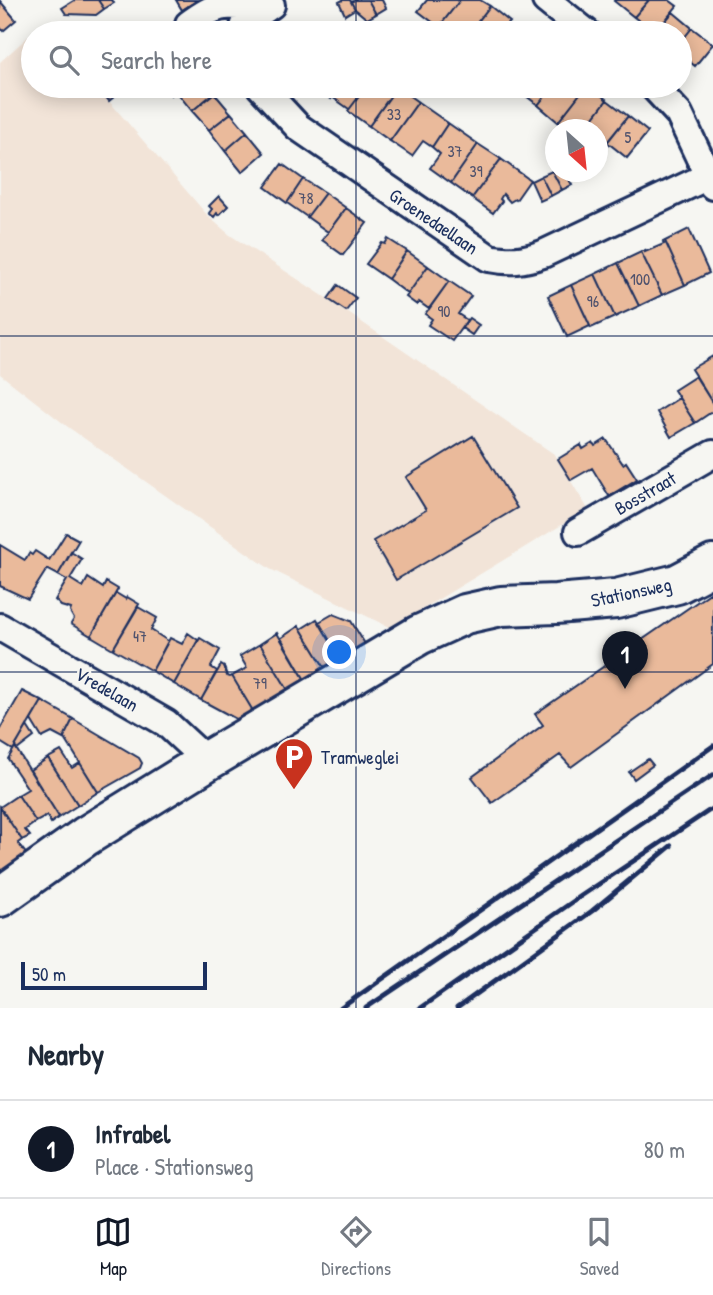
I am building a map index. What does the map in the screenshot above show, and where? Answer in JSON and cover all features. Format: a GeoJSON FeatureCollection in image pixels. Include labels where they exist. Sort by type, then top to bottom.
{"type":"FeatureCollection","features":[{"type":"Feature","properties":{"kind":"street"},"geometry":{"type":"LineString","coordinates":[[546,0],[572,21]]}},
{"type":"Feature","properties":{"kind":"street"},"geometry":{"type":"LineString","coordinates":[[193,21],[214,6],[272,4]]}},
{"type":"Feature","properties":{"kind":"street"},"geometry":{"type":"LineString","coordinates":[[247,21],[272,4]]}},
{"type":"Feature","properties":{"kind":"street","name":"Groenedaellaan"},"geometry":{"type":"LineString","coordinates":[[271,98],[298,127],[489,258],[505,261],[523,261],[544,254],[711,181],[679,114],[664,98]]}},
{"type":"Feature","properties":{"kind":"street","name":"Bosstraat"},"geometry":{"type":"LineString","coordinates":[[578,533],[713,454]]}},
{"type":"Feature","properties":{"kind":"street","name":"Stationsweg"},"geometry":{"type":"LineString","coordinates":[[207,761],[419,635],[465,614],[501,606],[616,599],[677,584],[713,565]]}},
{"type":"Feature","properties":{"kind":"street","name":"Vredelaan"},"geometry":{"type":"LineString","coordinates":[[0,627],[166,723],[207,761]]}},
{"type":"Feature","properties":{"kind":"street"},"geometry":{"type":"LineString","coordinates":[[0,897],[86,836],[207,761]]}},
{"type":"Feature","properties":{"kind":"shaded area"},"geometry":{"type":"Polygon","coordinates":[[[21,43],[21,98],[106,98],[209,217],[230,235],[554,454],[588,509],[391,628],[270,569],[68,427],[0,374],[0,62],[21,43]]]}},
{"type":"Feature","properties":{"kind":"building"},"geometry":{"type":"Polygon","coordinates":[[[75,0],[98,0],[104,9],[96,15],[66,14],[62,8],[75,0]]]}},
{"type":"Feature","properties":{"kind":"building"},"geometry":{"type":"Polygon","coordinates":[[[98,0],[112,0],[114,3],[104,9],[98,0]]]}},
{"type":"Feature","properties":{"kind":"building"},"geometry":{"type":"Polygon","coordinates":[[[176,0],[198,0],[182,10],[176,0]]]}},
{"type":"Feature","properties":{"kind":"building"},"geometry":{"type":"Polygon","coordinates":[[[350,0],[355,9],[345,15],[339,2],[350,0]]]}},
{"type":"Feature","properties":{"kind":"building"},"geometry":{"type":"Polygon","coordinates":[[[368,0],[376,14],[367,19],[355,9],[351,2],[368,0]]]}},
{"type":"Feature","properties":{"kind":"building"},"geometry":{"type":"Polygon","coordinates":[[[368,0],[382,0],[386,8],[376,14],[368,0]]]}},
{"type":"Feature","properties":{"kind":"building"},"geometry":{"type":"Polygon","coordinates":[[[427,0],[460,0],[444,21],[431,21],[418,11],[427,0]]]}},
{"type":"Feature","properties":{"kind":"building"},"geometry":{"type":"Polygon","coordinates":[[[460,0],[480,0],[490,6],[478,21],[444,21],[460,0]]]}},
{"type":"Feature","properties":{"kind":"building"},"geometry":{"type":"Polygon","coordinates":[[[615,0],[649,0],[634,17],[615,0]]]}},
{"type":"Feature","properties":{"kind":"building"},"geometry":{"type":"Polygon","coordinates":[[[649,0],[669,0],[677,6],[665,21],[639,21],[634,17],[649,0]]]}},
{"type":"Feature","properties":{"kind":"building"},"geometry":{"type":"Polygon","coordinates":[[[0,1],[16,20],[3,31],[0,27],[0,1]]]}},
{"type":"Feature","properties":{"kind":"building"},"geometry":{"type":"Polygon","coordinates":[[[490,6],[509,21],[478,21],[490,6]]]}},
{"type":"Feature","properties":{"kind":"building"},"geometry":{"type":"Polygon","coordinates":[[[673,12],[684,21],[665,21],[673,12]]]}},
{"type":"Feature","properties":{"kind":"building"},"geometry":{"type":"Polygon","coordinates":[[[692,28],[713,44],[695,66],[692,64],[692,28]]]}},
{"type":"Feature","properties":{"kind":"building"},"geometry":{"type":"Polygon","coordinates":[[[182,98],[208,98],[192,111],[182,98]]]}},
{"type":"Feature","properties":{"kind":"building"},"geometry":{"type":"Polygon","coordinates":[[[208,98],[218,98],[231,113],[209,130],[192,111],[208,98]]]}},
{"type":"Feature","properties":{"kind":"building"},"geometry":{"type":"Polygon","coordinates":[[[333,98],[358,98],[348,111],[349,109],[333,98]]]}},
{"type":"Feature","properties":{"kind":"building"},"geometry":{"type":"Polygon","coordinates":[[[358,98],[389,98],[369,126],[348,111],[358,98]]]}},
{"type":"Feature","properties":{"kind":"building"},"geometry":{"type":"Polygon","coordinates":[[[389,98],[412,98],[418,102],[390,141],[369,126],[389,98]]]}},
{"type":"Feature","properties":{"kind":"building"},"geometry":{"type":"Polygon","coordinates":[[[529,98],[544,98],[538,105],[529,98]]]}},
{"type":"Feature","properties":{"kind":"building"},"geometry":{"type":"Polygon","coordinates":[[[544,98],[577,98],[560,119],[554,119],[538,105],[544,98]]]}},
{"type":"Feature","properties":{"kind":"building"},"geometry":{"type":"Polygon","coordinates":[[[577,98],[607,100],[592,119],[560,119],[577,98]]]}},
{"type":"Feature","properties":{"kind":"building"},"geometry":{"type":"Polygon","coordinates":[[[607,100],[628,116],[608,141],[608,119],[592,119],[607,100]]]}},
{"type":"Feature","properties":{"kind":"building"},"geometry":{"type":"Polygon","coordinates":[[[418,102],[448,123],[432,147],[423,141],[412,156],[390,141],[418,102]]]}},
{"type":"Feature","properties":{"kind":"building"},"geometry":{"type":"Polygon","coordinates":[[[231,113],[247,132],[225,151],[209,130],[231,113]]]}},
{"type":"Feature","properties":{"kind":"building"},"geometry":{"type":"Polygon","coordinates":[[[628,116],[648,132],[627,158],[608,141],[628,116]]]}},
{"type":"Feature","properties":{"kind":"building"},"geometry":{"type":"Polygon","coordinates":[[[448,123],[478,144],[451,183],[430,168],[440,154],[432,147],[448,123]]]}},
{"type":"Feature","properties":{"kind":"building"},"geometry":{"type":"Polygon","coordinates":[[[247,132],[264,153],[242,172],[225,151],[247,132]]]}},
{"type":"Feature","properties":{"kind":"building"},"geometry":{"type":"Polygon","coordinates":[[[478,144],[501,159],[472,198],[451,183],[478,144]]]}},
{"type":"Feature","properties":{"kind":"building"},"geometry":{"type":"Polygon","coordinates":[[[501,159],[530,180],[516,200],[510,202],[503,194],[500,199],[502,201],[493,213],[472,198],[501,159]]]}},
{"type":"Feature","properties":{"kind":"building"},"geometry":{"type":"Polygon","coordinates":[[[282,164],[303,179],[287,203],[265,187],[282,164]]]}},
{"type":"Feature","properties":{"kind":"building"},"geometry":{"type":"Polygon","coordinates":[[[545,174],[545,182],[558,182],[562,190],[551,196],[541,176],[545,174]]]}},
{"type":"Feature","properties":{"kind":"building"},"geometry":{"type":"Polygon","coordinates":[[[541,176],[551,196],[540,201],[531,181],[541,176]]]}},
{"type":"Feature","properties":{"kind":"building"},"geometry":{"type":"Polygon","coordinates":[[[303,179],[325,193],[307,217],[287,203],[303,179]]]}},
{"type":"Feature","properties":{"kind":"building"},"geometry":{"type":"Polygon","coordinates":[[[558,182],[570,182],[572,185],[562,190],[558,182]]]}},
{"type":"Feature","properties":{"kind":"building"},"geometry":{"type":"Polygon","coordinates":[[[325,193],[346,208],[328,232],[307,217],[325,193]]]}},
{"type":"Feature","properties":{"kind":"building"},"geometry":{"type":"Polygon","coordinates":[[[219,196],[228,206],[214,217],[209,213],[212,209],[209,206],[219,196]]]}},
{"type":"Feature","properties":{"kind":"building"},"geometry":{"type":"Polygon","coordinates":[[[346,208],[367,223],[343,255],[322,240],[346,208]]]}},
{"type":"Feature","properties":{"kind":"building"},"geometry":{"type":"Polygon","coordinates":[[[689,229],[709,273],[685,285],[665,241],[689,229]]]}},
{"type":"Feature","properties":{"kind":"building"},"geometry":{"type":"Polygon","coordinates":[[[388,239],[407,251],[388,279],[366,264],[388,239]]]}},
{"type":"Feature","properties":{"kind":"building"},"geometry":{"type":"Polygon","coordinates":[[[665,241],[685,285],[662,295],[641,252],[664,244],[665,241]]]}},
{"type":"Feature","properties":{"kind":"building"},"geometry":{"type":"Polygon","coordinates":[[[407,251],[428,266],[408,294],[388,279],[407,251]]]}},
{"type":"Feature","properties":{"kind":"building"},"geometry":{"type":"Polygon","coordinates":[[[641,252],[662,295],[639,306],[618,263],[641,252]]]}},
{"type":"Feature","properties":{"kind":"building"},"geometry":{"type":"Polygon","coordinates":[[[618,263],[639,306],[615,317],[595,274],[618,263]]]}},
{"type":"Feature","properties":{"kind":"building"},"geometry":{"type":"Polygon","coordinates":[[[428,266],[449,281],[429,309],[406,297],[428,266]]]}},
{"type":"Feature","properties":{"kind":"building"},"geometry":{"type":"Polygon","coordinates":[[[595,274],[615,317],[591,328],[571,285],[595,274]]]}},
{"type":"Feature","properties":{"kind":"building"},"geometry":{"type":"Polygon","coordinates":[[[449,281],[471,296],[458,314],[467,320],[452,341],[428,325],[432,319],[425,314],[449,281]]]}},
{"type":"Feature","properties":{"kind":"building"},"geometry":{"type":"Polygon","coordinates":[[[338,285],[356,298],[346,311],[328,299],[338,285]]]}},
{"type":"Feature","properties":{"kind":"building"},"geometry":{"type":"Polygon","coordinates":[[[571,285],[590,326],[567,337],[548,296],[571,285]]]}},
{"type":"Feature","properties":{"kind":"building"},"geometry":{"type":"Polygon","coordinates":[[[469,318],[479,325],[472,335],[462,328],[469,318]]]}},
{"type":"Feature","properties":{"kind":"building"},"geometry":{"type":"Polygon","coordinates":[[[713,356],[713,404],[691,369],[713,356]]]}},
{"type":"Feature","properties":{"kind":"building"},"geometry":{"type":"Polygon","coordinates":[[[696,376],[713,404],[713,411],[695,423],[674,390],[696,376]]]}},
{"type":"Feature","properties":{"kind":"building"},"geometry":{"type":"Polygon","coordinates":[[[679,398],[695,423],[671,437],[657,412],[679,398]]]}},
{"type":"Feature","properties":{"kind":"building"},"geometry":{"type":"Polygon","coordinates":[[[473,436],[517,508],[396,580],[373,541],[426,510],[406,477],[473,436]]]}},
{"type":"Feature","properties":{"kind":"building"},"geometry":{"type":"Polygon","coordinates":[[[606,439],[637,479],[609,496],[592,468],[571,480],[558,459],[581,445],[583,449],[606,439]]]}},
{"type":"Feature","properties":{"kind":"building"},"geometry":{"type":"Polygon","coordinates":[[[66,533],[79,540],[58,575],[47,569],[28,599],[0,586],[0,545],[25,560],[29,553],[32,555],[35,551],[49,560],[66,533]]]}},
{"type":"Feature","properties":{"kind":"building"},"geometry":{"type":"Polygon","coordinates":[[[71,552],[82,559],[70,579],[83,587],[88,578],[103,588],[106,582],[118,589],[91,636],[71,624],[74,619],[71,609],[61,606],[55,600],[67,580],[58,575],[71,552]]]}},
{"type":"Feature","properties":{"kind":"building"},"geometry":{"type":"Polygon","coordinates":[[[116,593],[139,604],[113,649],[91,636],[116,593]]]}},
{"type":"Feature","properties":{"kind":"building"},"geometry":{"type":"Polygon","coordinates":[[[710,593],[713,596],[713,664],[571,767],[560,755],[492,803],[472,777],[543,725],[535,714],[710,593]]]}},
{"type":"Feature","properties":{"kind":"building"},"geometry":{"type":"Polygon","coordinates":[[[138,607],[157,618],[151,630],[168,641],[152,671],[113,649],[138,607]]]}},
{"type":"Feature","properties":{"kind":"building"},"geometry":{"type":"Polygon","coordinates":[[[333,614],[351,621],[365,644],[340,658],[319,622],[333,614]]]}},
{"type":"Feature","properties":{"kind":"building"},"geometry":{"type":"Polygon","coordinates":[[[317,619],[340,658],[325,668],[301,629],[317,619]]]}},
{"type":"Feature","properties":{"kind":"building"},"geometry":{"type":"Polygon","coordinates":[[[299,626],[325,668],[305,680],[281,638],[299,626]]]}},
{"type":"Feature","properties":{"kind":"building"},"geometry":{"type":"Polygon","coordinates":[[[188,633],[198,640],[174,684],[152,671],[170,638],[182,644],[188,633]]]}},
{"type":"Feature","properties":{"kind":"building"},"geometry":{"type":"Polygon","coordinates":[[[277,633],[305,680],[288,690],[260,644],[277,633]]]}},
{"type":"Feature","properties":{"kind":"building"},"geometry":{"type":"Polygon","coordinates":[[[200,638],[220,650],[211,667],[217,671],[201,700],[174,684],[200,638]]]}},
{"type":"Feature","properties":{"kind":"building"},"geometry":{"type":"Polygon","coordinates":[[[260,644],[288,690],[253,711],[232,676],[247,668],[240,656],[260,644]]]}},
{"type":"Feature","properties":{"kind":"building"},"geometry":{"type":"Polygon","coordinates":[[[221,665],[227,676],[232,676],[253,711],[238,720],[201,700],[221,665]]]}},
{"type":"Feature","properties":{"kind":"building"},"geometry":{"type":"Polygon","coordinates":[[[22,691],[42,701],[13,750],[0,742],[0,729],[22,691]]]}},
{"type":"Feature","properties":{"kind":"building"},"geometry":{"type":"Polygon","coordinates":[[[42,701],[73,719],[65,740],[52,733],[42,738],[31,720],[42,701]]]}},
{"type":"Feature","properties":{"kind":"building"},"geometry":{"type":"Polygon","coordinates":[[[73,719],[139,758],[142,763],[140,768],[98,792],[64,737],[73,719]]]}},
{"type":"Feature","properties":{"kind":"building"},"geometry":{"type":"Polygon","coordinates":[[[27,726],[34,737],[17,750],[15,747],[27,726]]]}},
{"type":"Feature","properties":{"kind":"building"},"geometry":{"type":"Polygon","coordinates":[[[15,747],[59,817],[51,823],[47,816],[36,822],[18,795],[28,789],[8,759],[15,747]]]}},
{"type":"Feature","properties":{"kind":"building"},"geometry":{"type":"Polygon","coordinates":[[[61,751],[72,768],[80,763],[98,792],[78,805],[48,758],[61,751]]]}},
{"type":"Feature","properties":{"kind":"building"},"geometry":{"type":"Polygon","coordinates":[[[48,758],[78,805],[59,817],[30,770],[48,758]]]}},
{"type":"Feature","properties":{"kind":"building"},"geometry":{"type":"Polygon","coordinates":[[[648,759],[653,765],[634,779],[629,772],[648,759]]]}},
{"type":"Feature","properties":{"kind":"building"},"geometry":{"type":"Polygon","coordinates":[[[18,795],[36,822],[25,830],[30,836],[22,840],[0,807],[18,795]]]}},
{"type":"Feature","properties":{"kind":"building"},"geometry":{"type":"Polygon","coordinates":[[[0,807],[22,840],[18,843],[27,855],[0,874],[0,807]]]}},
{"type":"Feature","properties":{"kind":"railway"},"geometry":{"type":"LineString","coordinates":[[341,1008],[713,746]]}},
{"type":"Feature","properties":{"kind":"railway"},"geometry":{"type":"LineString","coordinates":[[366,1008],[713,775]]}},
{"type":"Feature","properties":{"kind":"railway"},"geometry":{"type":"LineString","coordinates":[[420,1008],[713,808]]}},
{"type":"Feature","properties":{"kind":"railway"},"geometry":{"type":"LineString","coordinates":[[457,1008],[592,911],[671,846]]}},
{"type":"Feature","properties":{"kind":"place","name":"Infrabel"},"geometry":{"type":"Point","coordinates":[625,689]}},
{"type":"Feature","properties":{"kind":"place","name":"Tramweglei"},"geometry":{"type":"Point","coordinates":[294,791]}}]}
